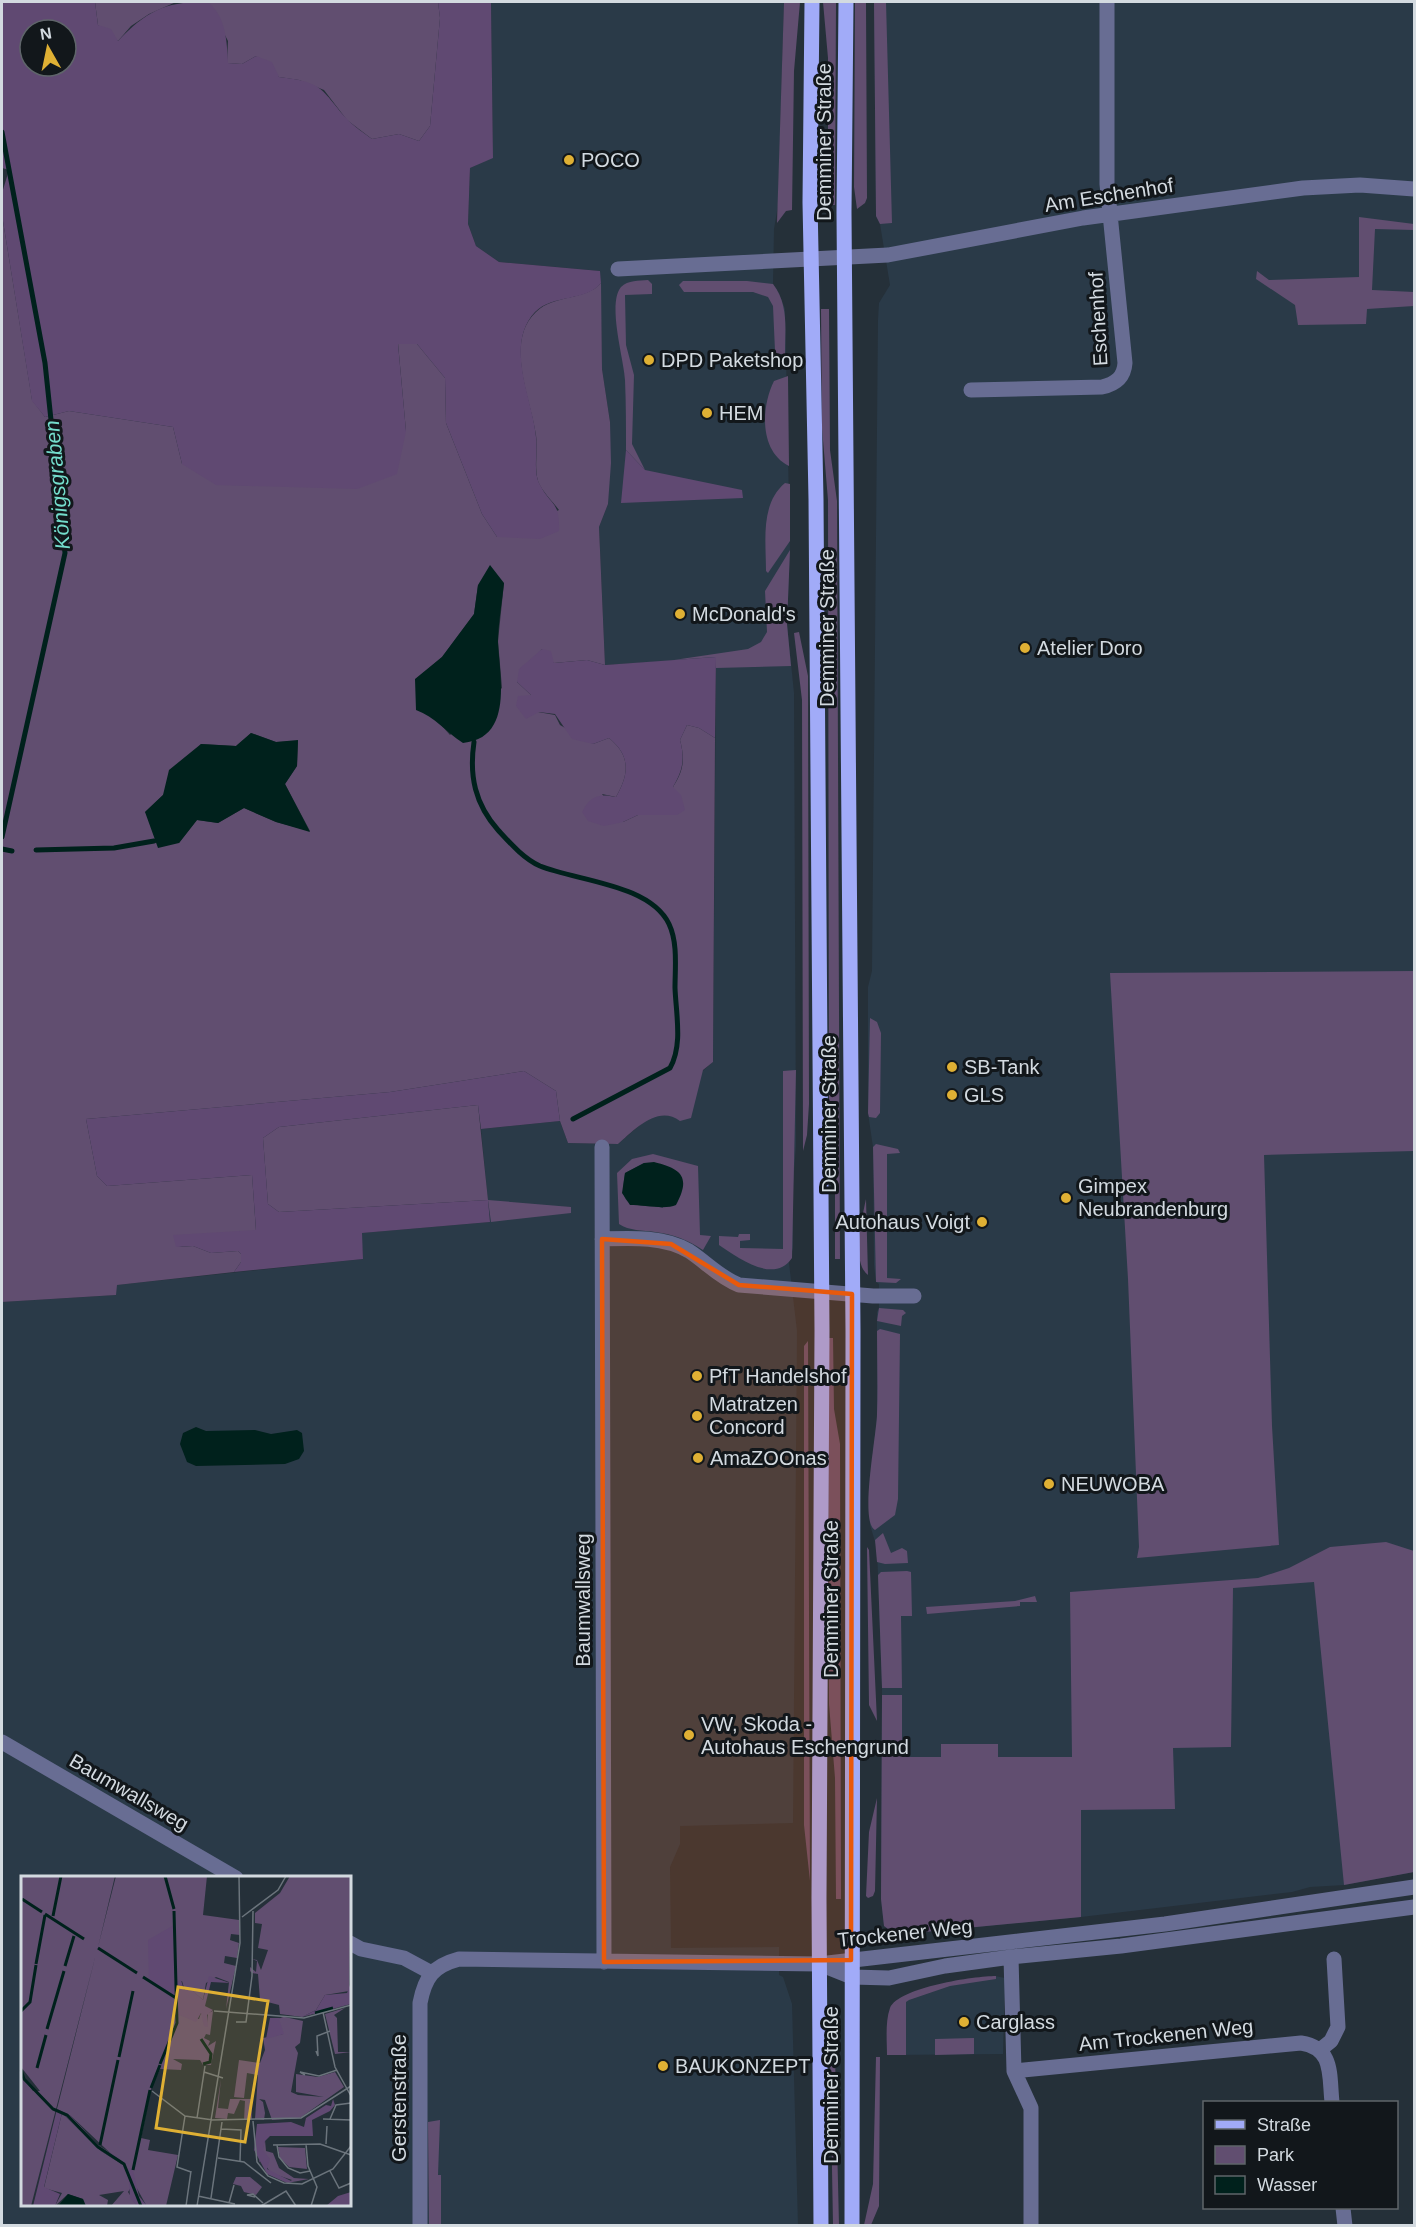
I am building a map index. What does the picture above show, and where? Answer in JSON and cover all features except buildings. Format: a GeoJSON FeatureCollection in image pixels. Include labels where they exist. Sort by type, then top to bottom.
{"type":"FeatureCollection","features":[{"type":"Feature","properties":{"kind":"main road","name":"Demminer Straße"},"geometry":{"type":"LineString","coordinates":[[812,2],[811,259],[816,511],[822,1291],[819,1964],[821,2226]]}},
{"type":"Feature","properties":{"kind":"main road","name":"Demminer Straße"},"geometry":{"type":"LineString","coordinates":[[846,2],[845,257],[852,1294],[852,2226]]}},
{"type":"Feature","properties":{"kind":"street","name":"Eschenhof"},"geometry":{"type":"LineString","coordinates":[[971,390],[1102,387],[1119,379],[1125,363],[1107,184],[1107,2]]}},
{"type":"Feature","properties":{"kind":"street","name":"Am Eschenhof"},"geometry":{"type":"LineString","coordinates":[[811,259],[896,253],[1111,215],[1331,186],[1414,189]]}},
{"type":"Feature","properties":{"kind":"street"},"geometry":{"type":"LineString","coordinates":[[618,269],[811,259]]}},
{"type":"Feature","properties":{"kind":"street","name":"Baumwallsweg"},"geometry":{"type":"LineString","coordinates":[[602,1147],[604,1962]]}},
{"type":"Feature","properties":{"kind":"street"},"geometry":{"type":"LineString","coordinates":[[602,1239],[647,1240],[671,1244],[688,1250],[725,1280],[739,1285],[852,1294],[914,1296]]}},
{"type":"Feature","properties":{"kind":"street","name":"Baumwallsweg"},"geometry":{"type":"LineString","coordinates":[[2,1742],[233,1876]]}},
{"type":"Feature","properties":{"kind":"street","name":"Trockener Weg"},"geometry":{"type":"LineString","coordinates":[[819,1964],[1244,1914],[1414,1887]]}},
{"type":"Feature","properties":{"kind":"street","name":"Trockener Weg"},"geometry":{"type":"LineString","coordinates":[[819,1964],[852,1977],[889,1978],[945,1966],[1011,1957],[1121,1946],[1414,1907]]}},
{"type":"Feature","properties":{"kind":"street"},"geometry":{"type":"LineString","coordinates":[[351,1943],[361,1949],[404,1958],[430,1972],[442,1963],[459,1959],[819,1964]]}},
{"type":"Feature","properties":{"kind":"street"},"geometry":{"type":"LineString","coordinates":[[1011,1957],[1014,2071],[1031,2108],[1031,2226]]}},
{"type":"Feature","properties":{"kind":"street"},"geometry":{"type":"LineString","coordinates":[[1332,2101],[1328,2064],[1321,2049],[1331,2041],[1338,2027],[1334,1959]]}},
{"type":"Feature","properties":{"kind":"street","name":"Gerstenstraße"},"geometry":{"type":"LineString","coordinates":[[420,2226],[420,2002],[424,1984],[430,1972]]}},
{"type":"Feature","properties":{"kind":"street","name":"Am Trockenen Weg"},"geometry":{"type":"LineString","coordinates":[[1014,2071],[1301,2043],[1321,2049]]}},
{"type":"Feature","properties":{"kind":"street"},"geometry":{"type":"LineString","coordinates":[[1343,2209],[1345,2226]]}},
{"type":"Feature","properties":{"kind":"highlighted area"},"geometry":{"type":"Polygon","coordinates":[[[602,1239],[671,1244],[739,1285],[852,1294],[851,1960],[604,1962],[602,1239]]]}},
{"type":"Feature","properties":{"kind":"shaded area"},"geometry":{"type":"Polygon","coordinates":[[[2,2],[95,2],[98,25],[111,29],[118,41],[148,15],[158,10],[181,3],[208,2],[222,22],[228,63],[242,64],[256,56],[272,62],[279,77],[304,81],[319,88],[349,121],[372,139],[399,134],[419,141],[430,126],[440,18],[438,2],[491,2],[493,158],[470,168],[468,224],[476,246],[499,262],[600,271],[601,283],[595,289],[542,306],[535,312],[526,325],[522,340],[523,373],[536,437],[537,478],[543,491],[554,504],[558,514],[559,531],[540,539],[497,537],[482,514],[446,423],[445,378],[417,344],[398,344],[406,431],[397,474],[357,489],[216,485],[182,464],[173,427],[69,411],[45,417],[32,401],[2,215],[2,193],[9,170],[2,168],[2,2]]]}},
{"type":"Feature","properties":{"kind":"shaded area"},"geometry":{"type":"Polygon","coordinates":[[[491,2],[784,2],[778,205],[774,229],[773,284],[785,309],[790,550],[787,624],[794,693],[796,1145],[793,1186],[793,1248],[789,1263],[797,1331],[793,1823],[680,1826],[680,1844],[670,1867],[671,1948],[779,1947],[779,1975],[783,1977],[792,2004],[798,2225],[2,2226],[2,1302],[116,1295],[116,1285],[363,1259],[361,1233],[490,1222],[481,1129],[560,1121],[568,1143],[618,1144],[713,1062],[716,658],[605,665],[599,527],[608,504],[610,422],[602,369],[600,271],[499,262],[476,246],[468,224],[470,168],[493,157],[491,2]]]}},
{"type":"Feature","properties":{"kind":"shaded area"},"geometry":{"type":"Polygon","coordinates":[[[874,2],[1414,3],[1414,1872],[1344,1885],[1310,1887],[1292,1892],[1081,1917],[903,1934],[895,1934],[884,1926],[881,1899],[882,1688],[877,1548],[870,1525],[869,1488],[877,1417],[879,1284],[876,1282],[874,1265],[873,1147],[868,1113],[868,987],[872,971],[878,320],[879,303],[890,285],[880,224],[876,216],[874,2]]]}},
{"type":"Feature","properties":{"kind":"shaded area"},"geometry":{"type":"Polygon","coordinates":[[[626,450],[645,470],[742,490],[743,498],[621,503],[626,450]]]}},
{"type":"Feature","properties":{"kind":"shaded area"},"geometry":{"type":"Polygon","coordinates":[[[542,649],[551,651],[554,663],[587,660],[605,665],[716,657],[715,738],[699,728],[687,725],[680,740],[682,764],[673,787],[681,795],[685,810],[677,815],[638,815],[623,822],[604,826],[588,821],[582,812],[588,802],[605,795],[616,797],[626,766],[621,752],[609,738],[593,744],[572,739],[555,714],[539,712],[526,719],[516,706],[518,696],[531,695],[517,682],[519,669],[542,649]]]}},
{"type":"Feature","properties":{"kind":"shaded area"},"geometry":{"type":"Polygon","coordinates":[[[524,1071],[556,1091],[560,1121],[481,1129],[478,1105],[279,1127],[263,1138],[268,1204],[279,1212],[488,1200],[490,1222],[362,1233],[363,1259],[234,1272],[241,1262],[241,1254],[238,1251],[211,1253],[193,1246],[176,1247],[173,1235],[256,1230],[252,1175],[107,1186],[97,1176],[86,1119],[390,1092],[524,1071]]]}},
{"type":"Feature","properties":{"kind":"shaded area"},"geometry":{"type":"Polygon","coordinates":[[[995,1976],[1005,1978],[1003,2054],[887,2055],[888,2019],[893,2004],[904,1996],[925,1988],[995,1976]]]}},
{"type":"Feature","properties":{"kind":"green space"},"geometry":{"type":"Polygon","coordinates":[[[95,2],[176,2],[149,14],[131,26],[118,41],[98,25],[95,2]]]}},
{"type":"Feature","properties":{"kind":"green space"},"geometry":{"type":"Polygon","coordinates":[[[208,2],[438,2],[440,18],[430,126],[419,141],[399,134],[372,139],[347,120],[324,90],[299,80],[279,77],[256,56],[242,64],[227,63],[228,41],[208,2]]]}},
{"type":"Feature","properties":{"kind":"green space"},"geometry":{"type":"Polygon","coordinates":[[[784,2],[800,2],[794,71],[792,210],[786,211],[777,223],[784,2]]]}},
{"type":"Feature","properties":{"kind":"green space"},"geometry":{"type":"Polygon","coordinates":[[[823,2],[836,2],[835,205],[828,205],[828,58],[823,2]]]}},
{"type":"Feature","properties":{"kind":"green space"},"geometry":{"type":"Polygon","coordinates":[[[855,2],[866,2],[867,198],[865,203],[857,209],[854,187],[855,2]]]}},
{"type":"Feature","properties":{"kind":"green space"},"geometry":{"type":"Polygon","coordinates":[[[874,2],[886,2],[892,223],[880,224],[876,216],[874,2]]]}},
{"type":"Feature","properties":{"kind":"green space"},"geometry":{"type":"Polygon","coordinates":[[[2,215],[32,400],[45,417],[69,411],[173,427],[182,464],[406,431],[398,343],[417,344],[445,378],[446,423],[482,514],[497,537],[559,510],[542,488],[537,476],[536,435],[522,371],[522,339],[527,324],[543,306],[587,293],[601,283],[602,369],[610,422],[611,463],[608,504],[599,527],[605,665],[587,660],[554,663],[542,649],[517,682],[531,695],[538,712],[555,715],[560,725],[593,744],[609,738],[616,745],[626,766],[623,781],[616,797],[602,794],[623,822],[638,815],[677,815],[673,787],[681,770],[683,753],[680,740],[687,725],[699,728],[715,738],[713,1062],[703,1070],[691,1118],[680,1121],[663,1115],[655,1117],[639,1126],[618,1144],[568,1143],[560,1121],[556,1091],[524,1071],[390,1092],[86,1119],[97,1176],[107,1186],[252,1175],[256,1231],[177,1247],[193,1246],[211,1253],[238,1251],[241,1254],[241,1262],[234,1272],[117,1285],[116,1295],[2,1302],[2,215]],[[504,583],[478,585],[474,614],[442,657],[416,679],[433,716],[450,735],[502,688],[498,641],[504,583]],[[251,733],[236,746],[201,744],[163,795],[145,812],[179,843],[197,820],[218,823],[244,808],[276,822],[310,831],[285,784],[297,766],[298,741],[276,742],[251,733]]]}},
{"type":"Feature","properties":{"kind":"green space"},"geometry":{"type":"Polygon","coordinates":[[[1359,217],[1414,224],[1414,230],[1375,229],[1372,290],[1414,292],[1414,306],[1367,309],[1366,324],[1298,325],[1295,305],[1256,279],[1257,271],[1269,280],[1359,277],[1359,217]]]}},
{"type":"Feature","properties":{"kind":"green space"},"geometry":{"type":"Polygon","coordinates":[[[648,280],[652,284],[652,294],[625,295],[626,345],[634,375],[632,444],[645,470],[626,450],[625,380],[617,332],[616,306],[617,295],[621,287],[634,281],[648,280]]]}},
{"type":"Feature","properties":{"kind":"green space"},"geometry":{"type":"Polygon","coordinates":[[[683,281],[747,281],[773,284],[784,309],[785,354],[777,354],[775,351],[773,306],[768,297],[753,292],[684,292],[679,285],[683,281]]]}},
{"type":"Feature","properties":{"kind":"green space"},"geometry":{"type":"Polygon","coordinates":[[[821,309],[829,309],[830,450],[837,501],[840,1259],[835,1259],[835,1175],[829,1121],[828,500],[822,428],[821,309]]]}},
{"type":"Feature","properties":{"kind":"green space"},"geometry":{"type":"Polygon","coordinates":[[[788,376],[789,466],[772,450],[765,428],[767,403],[774,381],[788,376]]]}},
{"type":"Feature","properties":{"kind":"green space"},"geometry":{"type":"Polygon","coordinates":[[[785,483],[790,484],[790,541],[768,573],[766,571],[765,536],[768,512],[771,501],[785,483]]]}},
{"type":"Feature","properties":{"kind":"green space"},"geometry":{"type":"Polygon","coordinates":[[[790,550],[787,624],[791,666],[716,668],[715,657],[674,660],[748,649],[761,642],[767,632],[765,591],[790,550]]]}},
{"type":"Feature","properties":{"kind":"green space"},"geometry":{"type":"Polygon","coordinates":[[[799,632],[808,676],[809,1104],[807,1135],[803,1151],[802,700],[794,633],[799,632]]]}},
{"type":"Feature","properties":{"kind":"green space"},"geometry":{"type":"Polygon","coordinates":[[[1414,971],[1414,1151],[1264,1155],[1272,1426],[1279,1545],[1137,1558],[1139,1547],[1128,1279],[1110,973],[1414,971]]]}},
{"type":"Feature","properties":{"kind":"green space"},"geometry":{"type":"Polygon","coordinates":[[[870,1018],[877,1022],[881,1033],[880,1113],[876,1118],[869,1117],[868,1113],[870,1018]]]}},
{"type":"Feature","properties":{"kind":"green space"},"geometry":{"type":"Polygon","coordinates":[[[796,1070],[792,1258],[784,1266],[766,1269],[745,1262],[719,1245],[719,1236],[738,1237],[739,1234],[750,1234],[750,1240],[740,1241],[740,1248],[783,1249],[783,1071],[796,1070]]]}},
{"type":"Feature","properties":{"kind":"green space"},"geometry":{"type":"Polygon","coordinates":[[[478,1105],[488,1200],[279,1212],[268,1204],[263,1138],[279,1127],[478,1105]]]}},
{"type":"Feature","properties":{"kind":"green space"},"geometry":{"type":"Polygon","coordinates":[[[876,1144],[898,1149],[900,1153],[887,1154],[887,1278],[901,1279],[896,1283],[876,1282],[873,1147],[876,1144]]]}},
{"type":"Feature","properties":{"kind":"green space"},"geometry":{"type":"Polygon","coordinates":[[[653,1154],[698,1166],[700,1235],[711,1236],[703,1250],[674,1236],[632,1229],[619,1224],[617,1173],[632,1159],[653,1154]],[[644,1163],[625,1173],[623,1186],[626,1200],[630,1203],[663,1208],[644,1163]]]}},
{"type":"Feature","properties":{"kind":"green space"},"geometry":{"type":"Polygon","coordinates":[[[866,1199],[868,1275],[863,1269],[859,1250],[860,1228],[866,1199]]]}},
{"type":"Feature","properties":{"kind":"green space"},"geometry":{"type":"Polygon","coordinates":[[[488,1200],[571,1207],[571,1213],[491,1222],[488,1200]]]}},
{"type":"Feature","properties":{"kind":"green space"},"geometry":{"type":"Polygon","coordinates":[[[879,1308],[903,1310],[906,1313],[902,1316],[901,1326],[877,1321],[879,1308]]]}},
{"type":"Feature","properties":{"kind":"green space"},"geometry":{"type":"Polygon","coordinates":[[[880,1329],[900,1334],[898,1499],[895,1515],[875,1530],[870,1523],[869,1495],[877,1414],[877,1331],[880,1329]]]}},
{"type":"Feature","properties":{"kind":"green space"},"geometry":{"type":"Polygon","coordinates":[[[828,1338],[833,1338],[834,1409],[840,1444],[841,1899],[836,1899],[835,1778],[829,1704],[828,1338]]]}},
{"type":"Feature","properties":{"kind":"green space"},"geometry":{"type":"Polygon","coordinates":[[[808,1341],[810,1881],[804,1825],[804,1346],[808,1341]]]}},
{"type":"Feature","properties":{"kind":"green space"},"geometry":{"type":"Polygon","coordinates":[[[883,1533],[891,1553],[902,1548],[907,1551],[908,1563],[877,1562],[875,1540],[883,1533]]]}},
{"type":"Feature","properties":{"kind":"green space"},"geometry":{"type":"Polygon","coordinates":[[[1386,1542],[1414,1551],[1414,1872],[1344,1885],[1314,1582],[1233,1588],[1231,1747],[1173,1748],[1175,1809],[1081,1810],[1081,1917],[903,1934],[895,1934],[884,1926],[881,1899],[882,1695],[902,1695],[902,1757],[941,1757],[941,1744],[998,1744],[998,1757],[1072,1757],[1070,1592],[1258,1578],[1289,1568],[1330,1547],[1386,1542]]]}},
{"type":"Feature","properties":{"kind":"green space"},"geometry":{"type":"Polygon","coordinates":[[[867,1547],[869,1550],[877,1721],[869,1705],[867,1547]]]}},
{"type":"Feature","properties":{"kind":"green space"},"geometry":{"type":"Polygon","coordinates":[[[881,1572],[911,1572],[912,1616],[901,1616],[902,1688],[882,1688],[878,1575],[881,1572]]]}},
{"type":"Feature","properties":{"kind":"green space"},"geometry":{"type":"Polygon","coordinates":[[[1035,1596],[1037,1602],[1020,1602],[1020,1606],[927,1614],[926,1607],[1015,1601],[1035,1596]]]}},
{"type":"Feature","properties":{"kind":"green space"},"geometry":{"type":"Polygon","coordinates":[[[877,1798],[875,1891],[873,1896],[868,1898],[866,1896],[869,1832],[877,1798]]]}},
{"type":"Feature","properties":{"kind":"green space"},"geometry":{"type":"Polygon","coordinates":[[[996,1976],[996,1979],[950,1986],[906,2002],[906,2055],[887,2055],[887,2019],[890,2008],[896,2001],[907,1994],[939,1984],[996,1976]]]}},
{"type":"Feature","properties":{"kind":"green space"},"geometry":{"type":"Polygon","coordinates":[[[974,2038],[974,2054],[935,2055],[935,2039],[974,2038]]]}},
{"type":"Feature","properties":{"kind":"green space"},"geometry":{"type":"Polygon","coordinates":[[[830,2056],[835,2056],[839,2225],[833,2225],[830,2056]]]}},
{"type":"Feature","properties":{"kind":"green space"},"geometry":{"type":"Polygon","coordinates":[[[876,2057],[880,2057],[879,2206],[871,2225],[864,2225],[873,2184],[876,2057]]]}},
{"type":"Feature","properties":{"kind":"green space"},"geometry":{"type":"Polygon","coordinates":[[[440,2120],[438,2175],[441,2175],[441,2225],[429,2225],[428,2122],[440,2120]]]}},
{"type":"Feature","properties":{"kind":"water"},"geometry":{"type":"Polygon","coordinates":[[[490,565],[504,583],[498,636],[500,705],[497,719],[490,730],[479,739],[463,743],[416,710],[415,679],[442,657],[474,614],[478,585],[490,565]]]}},
{"type":"Feature","properties":{"kind":"water"},"geometry":{"type":"Polygon","coordinates":[[[251,733],[276,742],[298,740],[297,766],[285,784],[310,832],[276,822],[244,808],[218,823],[197,820],[179,843],[158,848],[145,812],[163,795],[169,770],[201,744],[236,746],[251,733]]]}},
{"type":"Feature","properties":{"kind":"water"},"geometry":{"type":"Polygon","coordinates":[[[654,1162],[677,1171],[681,1176],[683,1187],[676,1205],[660,1207],[630,1205],[622,1193],[625,1173],[644,1163],[654,1162]]]}},
{"type":"Feature","properties":{"kind":"water"},"geometry":{"type":"Polygon","coordinates":[[[196,1427],[206,1431],[255,1430],[271,1434],[297,1430],[302,1433],[304,1451],[299,1459],[285,1464],[196,1466],[187,1462],[180,1444],[183,1433],[196,1427]]]}},
{"type":"Feature","properties":{"kind":"waterway","name":"Königsgraben"},"geometry":{"type":"LineString","coordinates":[[2,132],[45,363],[65,553],[2,837]]}},
{"type":"Feature","properties":{"kind":"waterway"},"geometry":{"type":"LineString","coordinates":[[474,742],[473,778],[479,800],[490,820],[518,850],[540,866],[630,892],[646,900],[660,911],[672,931],[678,1039],[670,1068],[573,1119]]}},
{"type":"Feature","properties":{"kind":"waterway"},"geometry":{"type":"LineString","coordinates":[[36,850],[114,848],[154,841]]}},
{"type":"Feature","properties":{"kind":"waterway"},"geometry":{"type":"LineString","coordinates":[[2,849],[12,851]]}},
{"type":"Feature","properties":{"kind":"place","name":"POCO"},"geometry":{"type":"Point","coordinates":[569,160]}},
{"type":"Feature","properties":{"kind":"place","name":"DPD Paketshop"},"geometry":{"type":"Point","coordinates":[649,360]}},
{"type":"Feature","properties":{"kind":"place","name":"HEM"},"geometry":{"type":"Point","coordinates":[707,413]}},
{"type":"Feature","properties":{"kind":"place","name":"McDonald's"},"geometry":{"type":"Point","coordinates":[680,614]}},
{"type":"Feature","properties":{"kind":"place","name":"Atelier Doro"},"geometry":{"type":"Point","coordinates":[1025,648]}},
{"type":"Feature","properties":{"kind":"place","name":"SB-Tank"},"geometry":{"type":"Point","coordinates":[952,1067]}},
{"type":"Feature","properties":{"kind":"place","name":"GLS"},"geometry":{"type":"Point","coordinates":[952,1095]}},
{"type":"Feature","properties":{"kind":"place","name":"Gimpex Neubrandenburg"},"geometry":{"type":"Point","coordinates":[1066,1198]}},
{"type":"Feature","properties":{"kind":"place","name":"Autohaus Voigt"},"geometry":{"type":"Point","coordinates":[982,1222]}},
{"type":"Feature","properties":{"kind":"place","name":"PfT Handelshof"},"geometry":{"type":"Point","coordinates":[697,1376]}},
{"type":"Feature","properties":{"kind":"place","name":"Matratzen Concord"},"geometry":{"type":"Point","coordinates":[697,1416]}},
{"type":"Feature","properties":{"kind":"place","name":"AmaZOOnas"},"geometry":{"type":"Point","coordinates":[698,1458]}},
{"type":"Feature","properties":{"kind":"place","name":"NEUWOBA"},"geometry":{"type":"Point","coordinates":[1049,1484]}},
{"type":"Feature","properties":{"kind":"place","name":"VW, Skoda - Autohaus Eschengrund"},"geometry":{"type":"Point","coordinates":[689,1735]}},
{"type":"Feature","properties":{"kind":"place","name":"Carglass"},"geometry":{"type":"Point","coordinates":[964,2022]}},
{"type":"Feature","properties":{"kind":"place","name":"BAUKONZEPT"},"geometry":{"type":"Point","coordinates":[663,2066]}}]}
